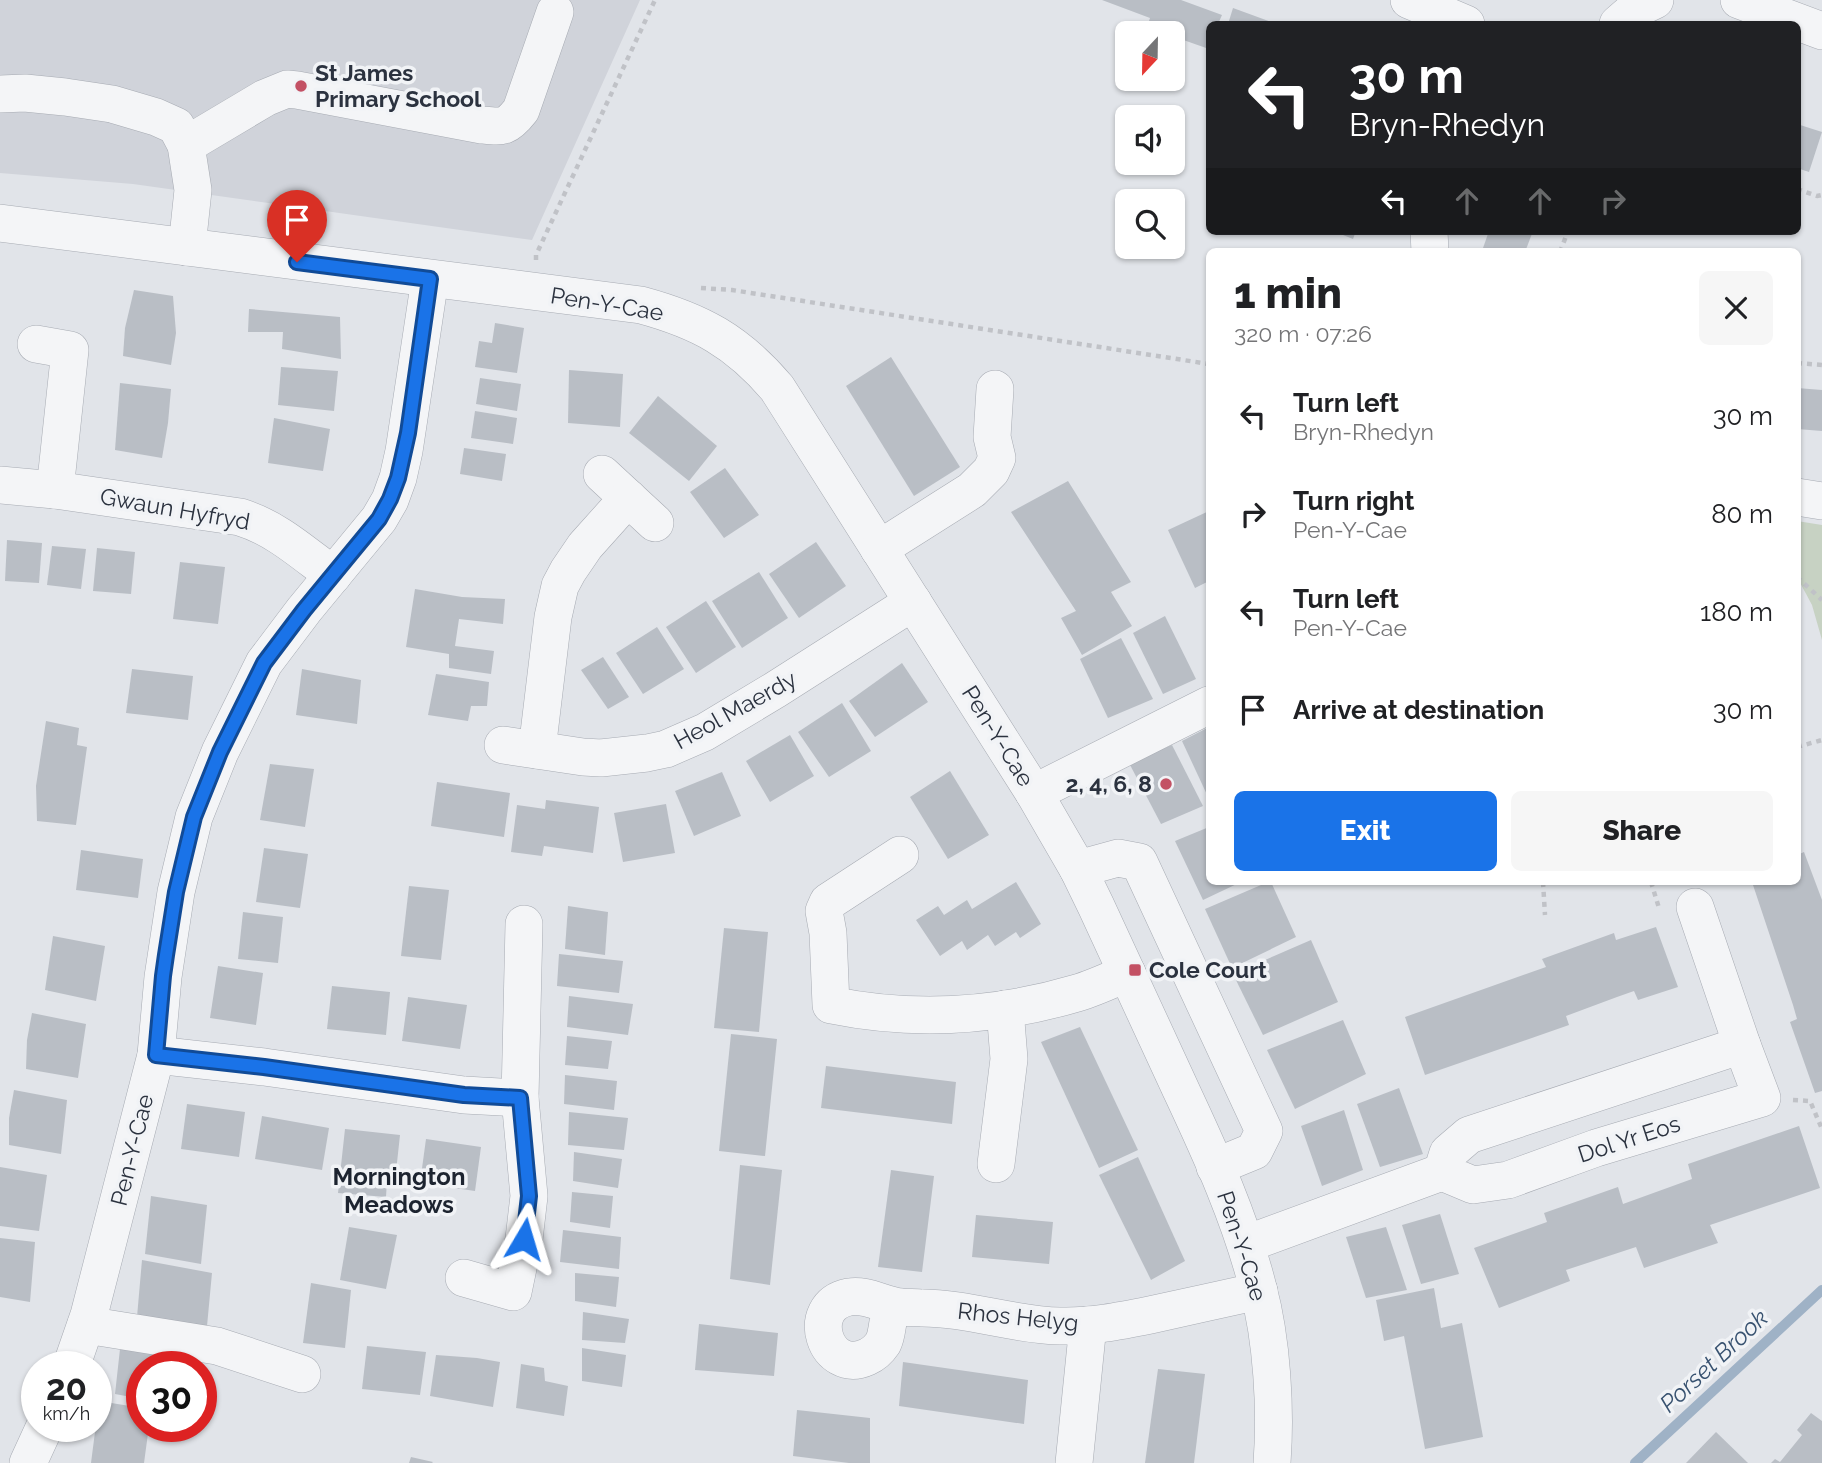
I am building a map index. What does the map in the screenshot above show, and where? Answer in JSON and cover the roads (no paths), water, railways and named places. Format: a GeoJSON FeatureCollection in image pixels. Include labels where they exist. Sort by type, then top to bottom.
{"type":"FeatureCollection","features":[{"type":"Feature","properties":{"kind":"street"},"geometry":{"type":"LineString","coordinates":[[1409,0],[1459,21]]}},
{"type":"Feature","properties":{"kind":"street"},"geometry":{"type":"LineString","coordinates":[[1621,21],[1634,10],[1655,0]]}},
{"type":"Feature","properties":{"kind":"street"},"geometry":{"type":"LineString","coordinates":[[1739,0],[1795,21]]}},
{"type":"Feature","properties":{"kind":"street"},"geometry":{"type":"LineString","coordinates":[[186,145],[265,98],[287,89],[482,125],[503,126],[511,123],[521,110],[555,12]]}},
{"type":"Feature","properties":{"kind":"street"},"geometry":{"type":"LineString","coordinates":[[1801,23],[1822,31]]}},
{"type":"Feature","properties":{"kind":"street"},"geometry":{"type":"LineString","coordinates":[[0,93],[112,104],[176,126],[186,145],[193,190],[187,247]]}},
{"type":"Feature","properties":{"kind":"street","name":"Pen-Y-Cae"},"geometry":{"type":"LineString","coordinates":[[0,223],[641,305],[694,323],[742,351],[777,388],[1034,793],[1078,869],[1215,1167],[1245,1244],[1259,1291],[1270,1362],[1274,1437],[1272,1463]]}},
{"type":"Feature","properties":{"kind":"street","name":"Pen-Y-Cae"},"geometry":{"type":"LineString","coordinates":[[77,1351],[126,1177],[156,1055],[163,976],[176,892],[194,817],[220,752],[264,663],[379,519],[390,499],[398,478],[411,415],[430,279]]}},
{"type":"Feature","properties":{"kind":"street"},"geometry":{"type":"LineString","coordinates":[[36,344],[70,350],[55,490]]}},
{"type":"Feature","properties":{"kind":"street"},"geometry":{"type":"LineString","coordinates":[[879,549],[972,491],[991,471],[997,457],[992,437],[995,389]]}},
{"type":"Feature","properties":{"kind":"street","name":"Gwaun Hyfryd"},"geometry":{"type":"LineString","coordinates":[[0,485],[55,490],[249,520],[271,529],[333,575]]}},
{"type":"Feature","properties":{"kind":"street","name":"Heol Maerdy"},"geometry":{"type":"LineString","coordinates":[[655,523],[615,486],[585,546],[568,571],[555,601],[520,747],[601,758],[666,749],[705,732],[914,602]]}},
{"type":"Feature","properties":{"kind":"street"},"geometry":{"type":"LineString","coordinates":[[1801,498],[1822,501]]}},
{"type":"Feature","properties":{"kind":"street"},"geometry":{"type":"LineString","coordinates":[[1034,793],[1206,707]]}},
{"type":"Feature","properties":{"kind":"street"},"geometry":{"type":"LineString","coordinates":[[900,855],[828,901],[824,911],[828,933],[831,1005],[864,1012],[915,1016],[980,1013],[1079,993],[1127,973]]}},
{"type":"Feature","properties":{"kind":"street"},"geometry":{"type":"LineString","coordinates":[[1078,869],[1118,858],[1139,862],[1264,1131],[1254,1151],[1215,1167]]}},
{"type":"Feature","properties":{"kind":"street","name":"Dol Yr Eos"},"geometry":{"type":"LineString","coordinates":[[1442,1172],[1473,1185],[1508,1180],[1596,1148],[1762,1098],[1695,907]]}},
{"type":"Feature","properties":{"kind":"street"},"geometry":{"type":"LineString","coordinates":[[464,1278],[513,1292],[524,1239],[529,1196],[520,1098],[524,924]]}},
{"type":"Feature","properties":{"kind":"street"},"geometry":{"type":"LineString","coordinates":[[996,1164],[1009,1059],[1004,1009]]}},
{"type":"Feature","properties":{"kind":"street"},"geometry":{"type":"LineString","coordinates":[[1245,1244],[1442,1172],[1448,1153],[1469,1135],[1742,1045]]}},
{"type":"Feature","properties":{"kind":"street"},"geometry":{"type":"LineString","coordinates":[[156,1055],[464,1095],[520,1098]]}},
{"type":"Feature","properties":{"kind":"street","name":"Rhos Helyg"},"geometry":{"type":"LineString","coordinates":[[900,1307],[927,1308],[1059,1326],[1088,1325],[1105,1324],[1259,1291]]}},
{"type":"Feature","properties":{"kind":"street"},"geometry":{"type":"LineString","coordinates":[[86,1325],[217,1346],[302,1374]]}},
{"type":"Feature","properties":{"kind":"street"},"geometry":{"type":"LineString","coordinates":[[1074,1463],[1088,1325]]}},
{"type":"Feature","properties":{"kind":"street"},"geometry":{"type":"LineString","coordinates":[[28,1463],[38,1442]]}},
{"type":"Feature","properties":{"kind":"waterway","name":"Porset Brook"},"geometry":{"type":"LineString","coordinates":[[1635,1463],[1822,1290]]}},
{"type":"Feature","properties":{"kind":"place","name":"St James Primary School"},"geometry":{"type":"Point","coordinates":[301,86]}},
{"type":"Feature","properties":{"kind":"place","name":"2, 4, 6, 8"},"geometry":{"type":"Point","coordinates":[1166,784]}},
{"type":"Feature","properties":{"kind":"place","name":"Cole Court"},"geometry":{"type":"Point","coordinates":[1135,970]}},
{"type":"Feature","properties":{"kind":"district","name":"Mornington Meadows"},"geometry":{"type":"Point","coordinates":[399,1191]}}]}
